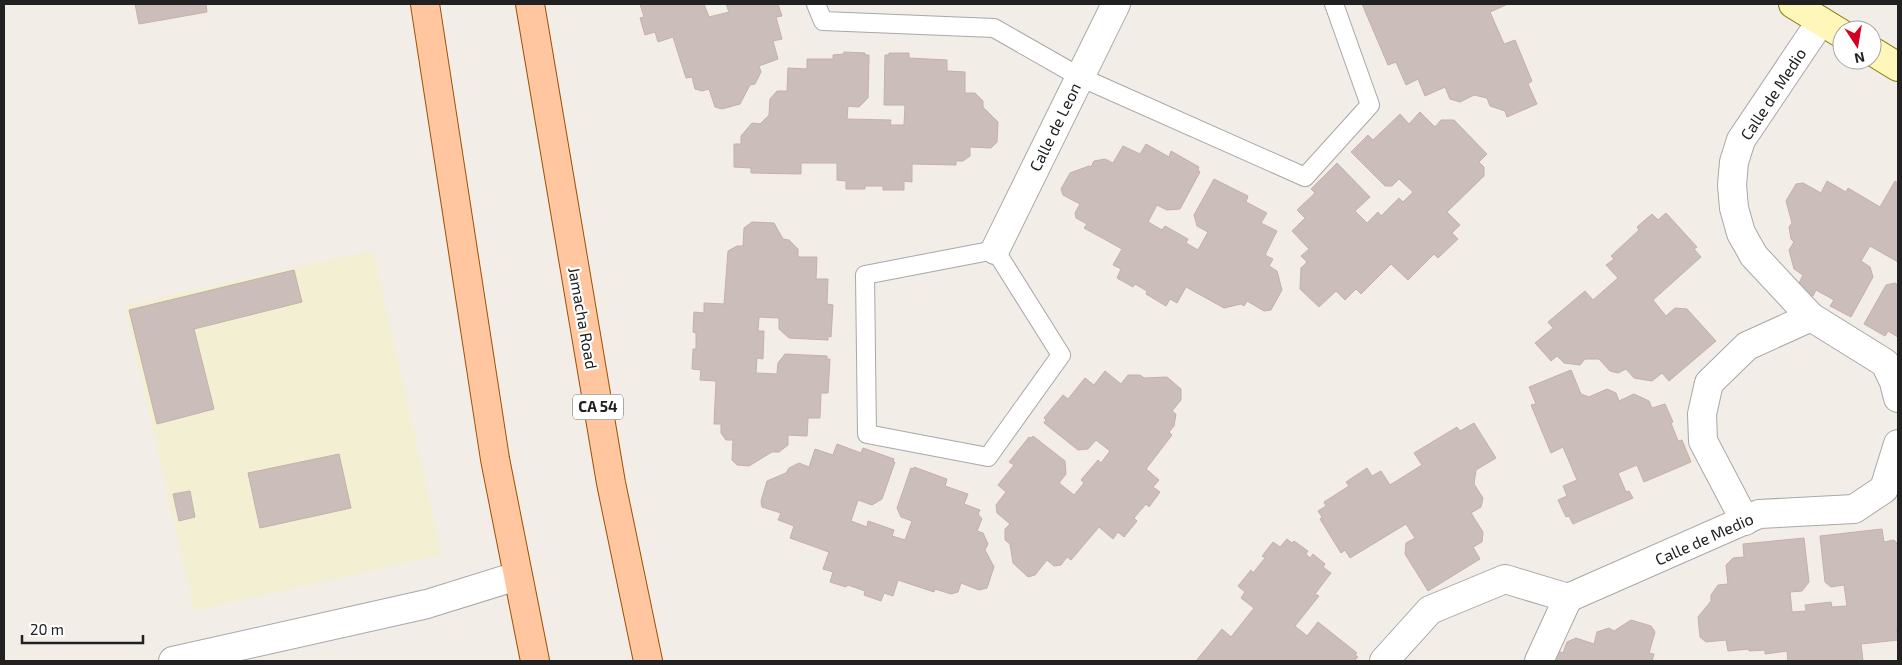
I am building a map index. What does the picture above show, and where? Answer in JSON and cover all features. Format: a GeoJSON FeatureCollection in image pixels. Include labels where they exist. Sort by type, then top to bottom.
{"type":"FeatureCollection","features":[{"type":"Feature","properties":{"kind":"main road"},"geometry":{"type":"LineString","coordinates":[[425,4],[494,459],[534,661]]}},
{"type":"Feature","properties":{"kind":"main road","name":"Jamacha Road"},"geometry":{"type":"LineString","coordinates":[[530,4],[609,473],[648,661]]}},
{"type":"Feature","properties":{"kind":"street","name":"Calle de Leon"},"geometry":{"type":"LineString","coordinates":[[995,250],[1116,4]]}},
{"type":"Feature","properties":{"kind":"street"},"geometry":{"type":"LineString","coordinates":[[1793,4],[1832,27]]}},
{"type":"Feature","properties":{"kind":"street","name":"Calle de Medio"},"geometry":{"type":"LineString","coordinates":[[1832,27],[1741,140],[1734,162],[1732,185],[1734,208],[1741,234],[1754,256],[1810,316],[1885,363],[1894,382],[1898,398]]}},
{"type":"Feature","properties":{"kind":"street"},"geometry":{"type":"LineString","coordinates":[[1882,57],[1898,67]]}},
{"type":"Feature","properties":{"kind":"street"},"geometry":{"type":"LineString","coordinates":[[1745,521],[1703,441],[1702,414],[1709,383],[1747,346],[1810,316]]}},
{"type":"Feature","properties":{"kind":"street","name":"Calle de Medio"},"geometry":{"type":"LineString","coordinates":[[1568,598],[1759,514],[1854,509],[1884,489],[1898,444]]}},
{"type":"Feature","properties":{"kind":"street"},"geometry":{"type":"LineString","coordinates":[[173,661],[427,604],[517,576]]}},
{"type":"Feature","properties":{"kind":"street"},"geometry":{"type":"LineString","coordinates":[[1384,661],[1430,610],[1505,579],[1568,598],[1539,661]]}},
{"type":"Feature","properties":{"kind":"lane"},"geometry":{"type":"LineString","coordinates":[[816,4],[823,21],[994,28],[1080,77],[1305,177],[1370,105],[1334,4]]}},
{"type":"Feature","properties":{"kind":"lane"},"geometry":{"type":"LineString","coordinates":[[995,250],[1061,355],[988,457],[866,434],[864,275],[995,250]]}},
{"type":"Feature","properties":{"kind":"shaded area"},"geometry":{"type":"Polygon","coordinates":[[[373,250],[442,555],[194,611],[125,306],[373,250]]]}},
{"type":"Feature","properties":{"kind":"building"},"geometry":{"type":"Polygon","coordinates":[[[135,4],[206,4],[207,12],[139,24],[135,4]]]}},
{"type":"Feature","properties":{"kind":"building"},"geometry":{"type":"Polygon","coordinates":[[[640,4],[704,4],[709,17],[729,12],[726,4],[778,4],[782,16],[776,17],[782,39],[773,41],[778,59],[759,66],[761,72],[755,84],[750,85],[740,104],[722,109],[715,107],[709,89],[702,91],[695,89],[692,77],[686,78],[673,37],[658,42],[655,32],[645,35],[640,18],[644,17],[640,4]]]}},
{"type":"Feature","properties":{"kind":"building"},"geometry":{"type":"Polygon","coordinates":[[[1362,4],[1508,4],[1490,12],[1504,44],[1515,40],[1532,81],[1528,84],[1537,104],[1507,117],[1505,111],[1490,106],[1487,98],[1474,95],[1460,102],[1450,99],[1445,87],[1425,96],[1418,79],[1406,85],[1396,62],[1388,65],[1362,4]]]}},
{"type":"Feature","properties":{"kind":"building"},"geometry":{"type":"Polygon","coordinates":[[[844,52],[865,53],[865,55],[869,55],[868,98],[859,107],[848,106],[847,119],[891,120],[890,125],[904,125],[905,105],[884,105],[885,55],[889,55],[889,53],[909,53],[909,58],[947,60],[947,71],[965,72],[965,93],[975,93],[983,101],[983,107],[998,122],[997,142],[991,148],[970,147],[970,156],[963,161],[956,161],[956,165],[912,164],[912,182],[904,181],[904,190],[883,190],[883,186],[865,186],[865,189],[846,189],[846,181],[837,180],[837,163],[801,163],[801,174],[751,173],[751,168],[734,167],[734,144],[741,144],[741,136],[752,123],[760,124],[769,115],[770,99],[777,91],[787,91],[788,68],[807,69],[807,59],[833,59],[833,55],[844,54],[844,52]]]}},
{"type":"Feature","properties":{"kind":"building"},"geometry":{"type":"Polygon","coordinates":[[[1420,112],[1435,127],[1441,120],[1454,120],[1487,154],[1479,162],[1484,167],[1484,176],[1447,212],[1460,225],[1452,233],[1458,239],[1438,258],[1434,254],[1408,280],[1391,264],[1361,294],[1356,289],[1345,300],[1336,291],[1319,307],[1300,289],[1301,268],[1307,262],[1301,256],[1309,249],[1292,231],[1305,218],[1297,210],[1315,193],[1311,189],[1337,163],[1370,197],[1355,211],[1367,223],[1378,212],[1381,216],[1399,198],[1403,202],[1413,192],[1399,179],[1392,186],[1385,186],[1351,152],[1368,135],[1373,140],[1400,114],[1409,124],[1420,112]]]}},
{"type":"Feature","properties":{"kind":"building"},"geometry":{"type":"Polygon","coordinates":[[[1146,144],[1169,157],[1171,151],[1199,167],[1198,170],[1200,172],[1180,209],[1167,210],[1157,205],[1148,222],[1162,230],[1165,226],[1188,239],[1186,243],[1198,250],[1208,232],[1197,226],[1194,215],[1214,179],[1248,196],[1246,202],[1267,213],[1261,223],[1277,231],[1265,255],[1273,259],[1269,266],[1277,271],[1282,290],[1271,310],[1264,311],[1247,301],[1244,306],[1241,304],[1224,308],[1186,287],[1177,303],[1170,299],[1166,306],[1146,294],[1147,291],[1135,284],[1133,287],[1117,278],[1121,269],[1113,265],[1122,249],[1084,228],[1087,224],[1076,218],[1075,213],[1080,204],[1063,195],[1061,189],[1070,173],[1089,166],[1091,167],[1094,161],[1105,159],[1113,163],[1123,146],[1140,154],[1146,144]]]}},
{"type":"Feature","properties":{"kind":"building"},"geometry":{"type":"Polygon","coordinates":[[[1827,181],[1846,192],[1848,188],[1880,207],[1895,181],[1898,183],[1898,262],[1870,246],[1861,261],[1870,267],[1873,277],[1851,317],[1830,306],[1834,300],[1816,290],[1813,296],[1797,287],[1803,275],[1794,269],[1789,250],[1794,242],[1791,239],[1789,227],[1792,223],[1786,201],[1796,184],[1803,183],[1821,193],[1827,181]]]}},
{"type":"Feature","properties":{"kind":"building"},"geometry":{"type":"Polygon","coordinates":[[[1666,213],[1697,247],[1694,249],[1701,257],[1653,300],[1666,316],[1675,308],[1687,309],[1716,341],[1669,381],[1662,373],[1652,381],[1634,378],[1626,369],[1618,373],[1610,371],[1599,359],[1585,359],[1580,365],[1564,363],[1557,356],[1551,361],[1535,343],[1553,328],[1548,322],[1585,291],[1593,300],[1618,278],[1606,265],[1614,259],[1611,256],[1639,230],[1637,227],[1652,214],[1658,220],[1666,213]]]}},
{"type":"Feature","properties":{"kind":"building"},"geometry":{"type":"Polygon","coordinates":[[[752,222],[774,223],[783,239],[789,240],[798,249],[798,257],[817,257],[816,279],[828,279],[827,304],[833,305],[831,337],[828,336],[828,340],[789,338],[779,329],[779,318],[759,317],[758,331],[764,331],[763,359],[757,358],[756,373],[777,374],[778,363],[785,354],[827,356],[827,359],[830,359],[828,393],[821,393],[820,418],[808,418],[807,436],[788,435],[788,445],[779,452],[772,452],[749,466],[737,465],[732,460],[733,440],[726,440],[721,433],[721,424],[714,424],[716,381],[700,380],[701,370],[692,369],[693,349],[696,349],[696,333],[693,332],[694,312],[704,313],[704,303],[724,304],[728,251],[737,246],[743,246],[744,228],[752,222]]]}},
{"type":"Feature","properties":{"kind":"building"},"geometry":{"type":"Polygon","coordinates":[[[294,270],[302,302],[194,329],[214,409],[157,424],[129,310],[294,270]]]}},
{"type":"Feature","properties":{"kind":"building"},"geometry":{"type":"Polygon","coordinates":[[[1895,283],[1898,285],[1898,337],[1888,331],[1885,336],[1864,324],[1886,285],[1895,283]]]}},
{"type":"Feature","properties":{"kind":"building"},"geometry":{"type":"Polygon","coordinates":[[[1571,370],[1581,394],[1589,397],[1607,389],[1616,393],[1619,401],[1634,394],[1649,401],[1652,408],[1665,404],[1673,422],[1671,423],[1678,441],[1682,440],[1691,462],[1644,482],[1637,465],[1618,473],[1626,492],[1629,491],[1633,498],[1573,524],[1569,516],[1566,517],[1558,500],[1567,496],[1563,486],[1577,480],[1563,447],[1551,453],[1531,405],[1536,404],[1529,387],[1571,370]]]}},
{"type":"Feature","properties":{"kind":"building"},"geometry":{"type":"Polygon","coordinates":[[[1105,371],[1121,384],[1128,375],[1140,375],[1144,378],[1167,377],[1181,389],[1181,400],[1172,411],[1176,414],[1174,426],[1169,432],[1172,435],[1146,469],[1159,480],[1153,487],[1160,492],[1149,507],[1146,504],[1134,518],[1137,521],[1124,537],[1118,532],[1113,539],[1099,527],[1071,560],[1067,557],[1061,565],[1054,566],[1047,560],[1035,575],[1028,577],[1013,563],[1010,544],[1005,540],[1005,529],[1010,524],[997,513],[996,505],[1006,492],[998,485],[1014,465],[1009,462],[1029,437],[1033,436],[1065,461],[1066,474],[1059,483],[1074,495],[1084,483],[1081,480],[1098,460],[1101,463],[1110,451],[1096,440],[1088,449],[1078,450],[1044,423],[1046,420],[1044,418],[1063,395],[1068,399],[1085,378],[1094,385],[1105,371]]]}},
{"type":"Feature","properties":{"kind":"building"},"geometry":{"type":"Polygon","coordinates":[[[1474,423],[1496,458],[1476,470],[1474,484],[1483,498],[1481,507],[1471,513],[1483,532],[1482,542],[1473,547],[1480,559],[1428,591],[1405,554],[1406,543],[1415,538],[1406,524],[1350,558],[1345,550],[1341,553],[1320,519],[1322,517],[1318,511],[1326,506],[1324,502],[1349,486],[1346,482],[1367,468],[1372,476],[1381,471],[1390,485],[1422,465],[1414,453],[1457,427],[1460,431],[1474,423]]]}},
{"type":"Feature","properties":{"kind":"building"},"geometry":{"type":"Polygon","coordinates":[[[837,444],[861,453],[863,448],[894,459],[893,462],[895,462],[882,499],[872,505],[858,500],[851,521],[867,527],[868,521],[894,530],[892,536],[905,540],[912,521],[901,517],[897,508],[911,468],[914,469],[914,467],[947,479],[945,486],[968,494],[964,504],[980,510],[978,514],[982,519],[977,531],[983,533],[988,544],[985,550],[994,567],[987,588],[979,590],[961,583],[958,592],[951,594],[935,589],[934,592],[898,580],[893,596],[884,593],[881,601],[864,595],[865,591],[848,585],[846,587],[830,582],[833,572],[823,569],[829,552],[790,538],[794,526],[778,520],[781,513],[762,507],[761,501],[767,481],[786,473],[789,468],[799,463],[809,467],[815,449],[833,455],[837,444]]]}},
{"type":"Feature","properties":{"kind":"building"},"geometry":{"type":"Polygon","coordinates":[[[339,454],[351,508],[260,528],[248,473],[339,454]]]}},
{"type":"Feature","properties":{"kind":"building"},"geometry":{"type":"Polygon","coordinates":[[[190,491],[195,517],[179,521],[173,494],[190,491]]]}},
{"type":"Feature","properties":{"kind":"building"},"geometry":{"type":"Polygon","coordinates":[[[1882,529],[1884,542],[1894,540],[1898,544],[1898,626],[1896,626],[1898,640],[1861,644],[1863,661],[1788,661],[1787,651],[1765,654],[1765,650],[1728,651],[1726,640],[1706,642],[1700,637],[1698,617],[1711,601],[1711,595],[1718,585],[1728,584],[1726,565],[1733,558],[1744,557],[1743,544],[1804,538],[1809,582],[1802,591],[1790,592],[1792,612],[1806,611],[1805,605],[1831,602],[1832,607],[1847,606],[1844,585],[1831,587],[1825,582],[1820,536],[1882,529]]]}},
{"type":"Feature","properties":{"kind":"building"},"geometry":{"type":"Polygon","coordinates":[[[1287,539],[1292,543],[1294,541],[1308,551],[1306,554],[1310,558],[1313,554],[1325,564],[1323,567],[1331,573],[1315,594],[1319,596],[1295,626],[1307,636],[1318,622],[1357,653],[1355,655],[1358,657],[1354,661],[1196,661],[1222,629],[1231,637],[1254,608],[1241,598],[1245,592],[1238,586],[1251,570],[1253,573],[1265,558],[1262,556],[1273,542],[1280,547],[1287,539]]]}},
{"type":"Feature","properties":{"kind":"building"},"geometry":{"type":"Polygon","coordinates":[[[1631,620],[1651,626],[1655,632],[1649,653],[1654,654],[1652,661],[1549,661],[1553,649],[1563,653],[1567,642],[1576,638],[1594,644],[1597,632],[1609,628],[1614,631],[1631,620]]]}}]}
